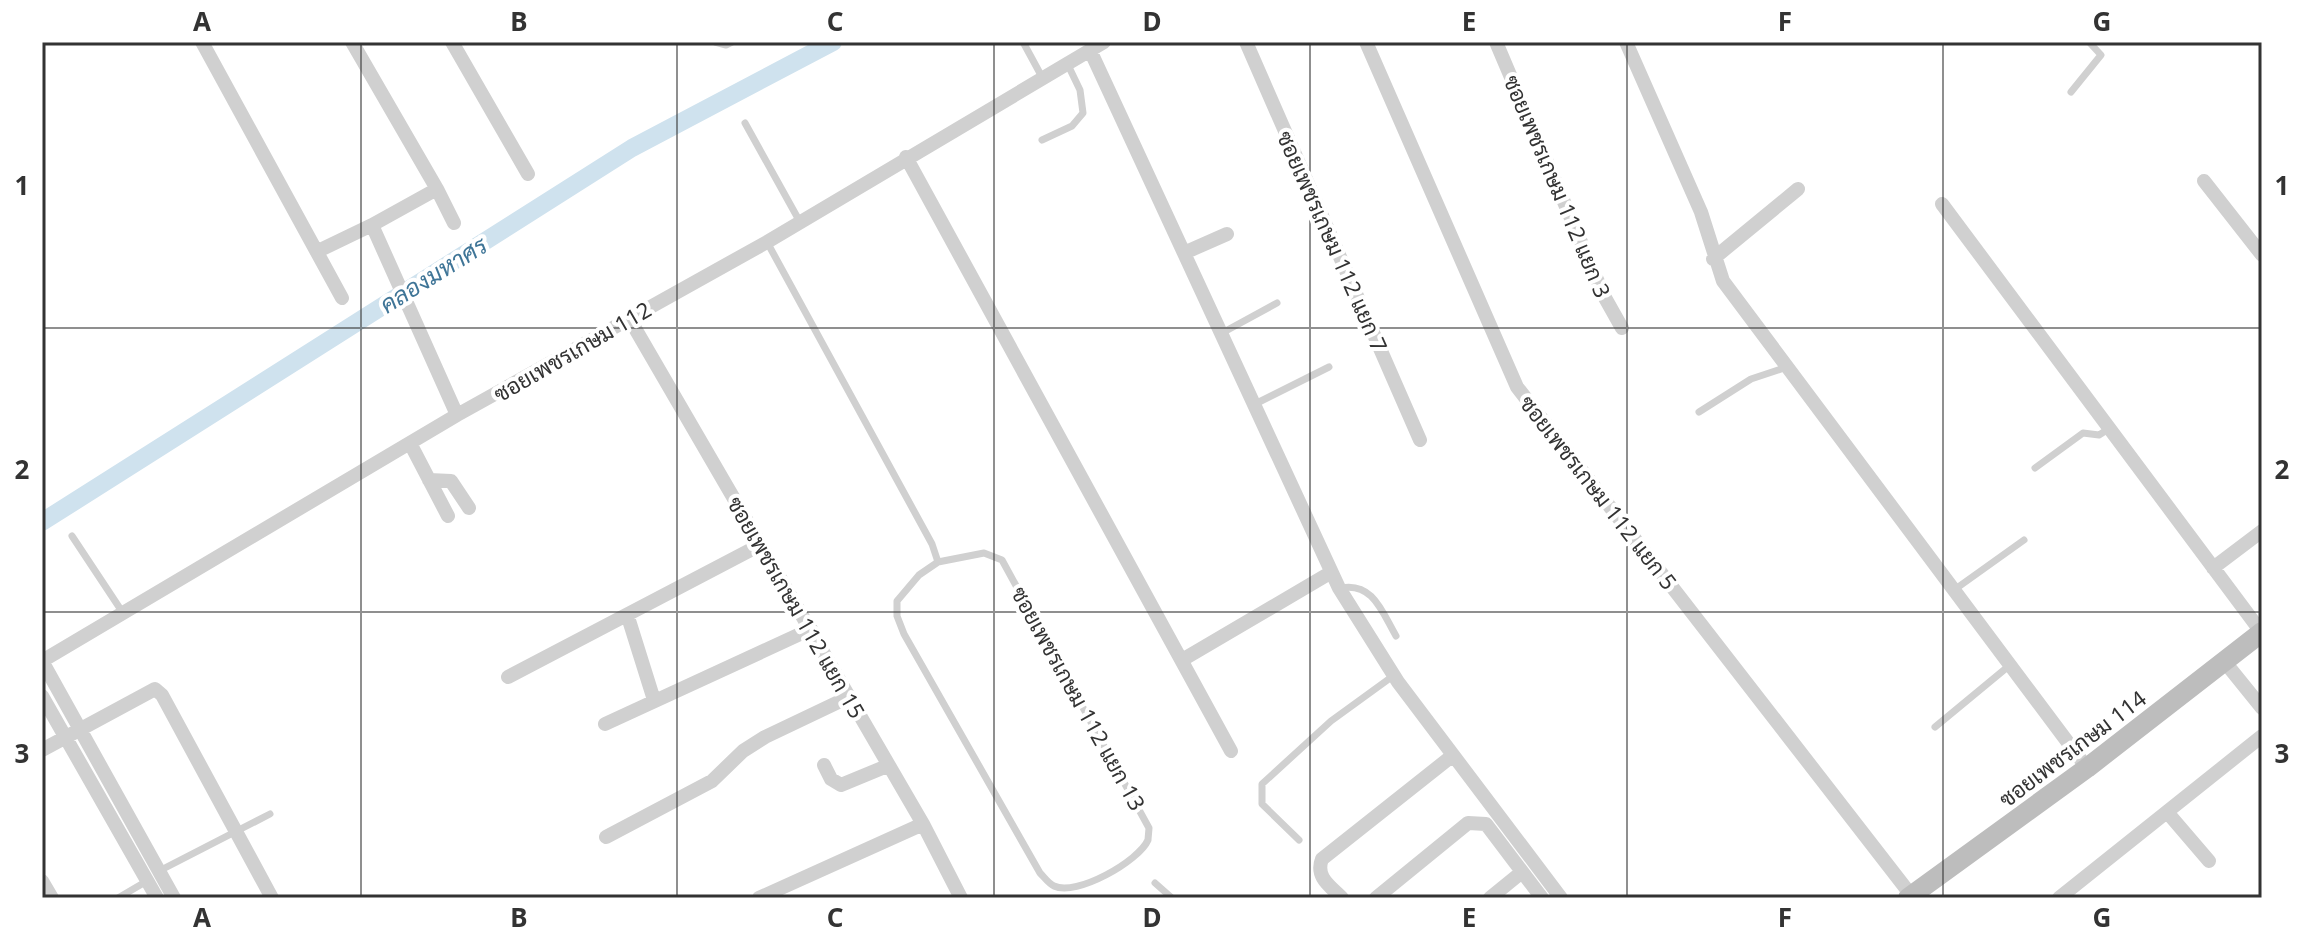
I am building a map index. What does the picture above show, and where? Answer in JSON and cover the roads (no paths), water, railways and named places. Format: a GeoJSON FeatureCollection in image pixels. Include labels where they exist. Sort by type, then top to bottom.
{"type":"FeatureCollection","features":[{"type":"Feature","properties":{"kind":"street"},"geometry":{"type":"LineString","coordinates":[[202,42],[342,298]]}},
{"type":"Feature","properties":{"kind":"street"},"geometry":{"type":"LineString","coordinates":[[352,42],[454,223]]}},
{"type":"Feature","properties":{"kind":"street"},"geometry":{"type":"LineString","coordinates":[[452,42],[528,174]]}},
{"type":"Feature","properties":{"kind":"street","name":"ซอยเพชรเกษม 112 แยก 7"},"geometry":{"type":"LineString","coordinates":[[1246,42],[1420,440]]}},
{"type":"Feature","properties":{"kind":"street","name":"ซอยเพชรเกษม 112 แยก 5"},"geometry":{"type":"LineString","coordinates":[[1366,42],[1517,387],[1909,896]]}},
{"type":"Feature","properties":{"kind":"street","name":"ซอยเพชรเกษม 112 แยก 3"},"geometry":{"type":"LineString","coordinates":[[1496,42],[1604,296],[1622,328]]}},
{"type":"Feature","properties":{"kind":"street"},"geometry":{"type":"LineString","coordinates":[[1626,42],[1701,212],[1713,259],[1723,281],[2087,768]]}},
{"type":"Feature","properties":{"kind":"street"},"geometry":{"type":"LineString","coordinates":[[1097,46],[1184,253],[1330,573],[1394,675],[1561,898]]}},
{"type":"Feature","properties":{"kind":"street","name":"ซอยเพชรเกษม 112"},"geometry":{"type":"LineString","coordinates":[[42,661],[457,415],[767,242],[1097,46]]}},
{"type":"Feature","properties":{"kind":"street"},"geometry":{"type":"LineString","coordinates":[[906,157],[1231,751]]}},
{"type":"Feature","properties":{"kind":"street"},"geometry":{"type":"LineString","coordinates":[[2204,181],[2262,255]]}},
{"type":"Feature","properties":{"kind":"street"},"geometry":{"type":"LineString","coordinates":[[318,251],[437,189]]}},
{"type":"Feature","properties":{"kind":"street"},"geometry":{"type":"LineString","coordinates":[[1713,259],[1798,189]]}},
{"type":"Feature","properties":{"kind":"street"},"geometry":{"type":"LineString","coordinates":[[1942,204],[2262,633]]}},
{"type":"Feature","properties":{"kind":"street"},"geometry":{"type":"LineString","coordinates":[[372,225],[457,415]]}},
{"type":"Feature","properties":{"kind":"street"},"geometry":{"type":"LineString","coordinates":[[1184,253],[1227,234]]}},
{"type":"Feature","properties":{"kind":"street","name":"ซอยเพชรเกษม 112 แยก 15"},"geometry":{"type":"LineString","coordinates":[[629,318],[707,446],[760,545],[923,824],[961,898]]}},
{"type":"Feature","properties":{"kind":"street"},"geometry":{"type":"LineString","coordinates":[[411,445],[448,516]]}},
{"type":"Feature","properties":{"kind":"street"},"geometry":{"type":"LineString","coordinates":[[429,480],[451,481],[469,508]]}},
{"type":"Feature","properties":{"kind":"street"},"geometry":{"type":"LineString","coordinates":[[2213,568],[2262,531]]}},
{"type":"Feature","properties":{"kind":"street"},"geometry":{"type":"LineString","coordinates":[[508,677],[628,617],[760,545]]}},
{"type":"Feature","properties":{"kind":"street"},"geometry":{"type":"LineString","coordinates":[[1182,660],[1330,573]]}},
{"type":"Feature","properties":{"kind":"street"},"geometry":{"type":"LineString","coordinates":[[628,617],[654,700]]}},
{"type":"Feature","properties":{"kind":"street"},"geometry":{"type":"LineString","coordinates":[[605,724],[811,629]]}},
{"type":"Feature","properties":{"kind":"street","name":"ซอยเพชรเกษม 114"},"geometry":{"type":"LineString","coordinates":[[1909,896],[2087,768],[2262,633]]}},
{"type":"Feature","properties":{"kind":"street"},"geometry":{"type":"LineString","coordinates":[[42,661],[80,728],[153,876],[157,898]]}},
{"type":"Feature","properties":{"kind":"street"},"geometry":{"type":"LineString","coordinates":[[2224,661],[2262,708]]}},
{"type":"Feature","properties":{"kind":"street"},"geometry":{"type":"LineString","coordinates":[[42,750],[155,689],[162,695],[272,898]]}},
{"type":"Feature","properties":{"kind":"street"},"geometry":{"type":"LineString","coordinates":[[42,696],[153,876],[174,898]]}},
{"type":"Feature","properties":{"kind":"street"},"geometry":{"type":"LineString","coordinates":[[606,837],[712,781],[743,751],[765,737],[849,697]]}},
{"type":"Feature","properties":{"kind":"street"},"geometry":{"type":"LineString","coordinates":[[2059,898],[2262,736]]}},
{"type":"Feature","properties":{"kind":"street"},"geometry":{"type":"LineString","coordinates":[[1342,898],[1321,877],[1318,868],[1322,859],[1452,756]]}},
{"type":"Feature","properties":{"kind":"street"},"geometry":{"type":"LineString","coordinates":[[824,765],[831,779],[841,785],[887,766]]}},
{"type":"Feature","properties":{"kind":"street"},"geometry":{"type":"LineString","coordinates":[[2167,812],[2209,861]]}},
{"type":"Feature","properties":{"kind":"street"},"geometry":{"type":"LineString","coordinates":[[1376,898],[1468,823],[1486,824],[1542,898]]}},
{"type":"Feature","properties":{"kind":"street"},"geometry":{"type":"LineString","coordinates":[[759,898],[923,824]]}},
{"type":"Feature","properties":{"kind":"street"},"geometry":{"type":"LineString","coordinates":[[1490,898],[1522,872]]}},
{"type":"Feature","properties":{"kind":"street"},"geometry":{"type":"LineString","coordinates":[[42,881],[52,898]]}},
{"type":"Feature","properties":{"kind":"lane"},"geometry":{"type":"LineString","coordinates":[[715,42],[726,45],[732,42]]}},
{"type":"Feature","properties":{"kind":"lane"},"geometry":{"type":"LineString","coordinates":[[1023,42],[1042,77]]}},
{"type":"Feature","properties":{"kind":"lane"},"geometry":{"type":"LineString","coordinates":[[2071,92],[2101,55],[2089,42]]}},
{"type":"Feature","properties":{"kind":"lane"},"geometry":{"type":"LineString","coordinates":[[1042,140],[1072,126],[1083,113],[1080,90],[1067,63]]}},
{"type":"Feature","properties":{"kind":"lane"},"geometry":{"type":"LineString","coordinates":[[745,123],[800,222]]}},
{"type":"Feature","properties":{"kind":"lane"},"geometry":{"type":"LineString","coordinates":[[767,242],[932,544],[938,562]]}},
{"type":"Feature","properties":{"kind":"lane"},"geometry":{"type":"LineString","coordinates":[[1222,333],[1277,303]]}},
{"type":"Feature","properties":{"kind":"lane"},"geometry":{"type":"LineString","coordinates":[[1255,404],[1329,367]]}},
{"type":"Feature","properties":{"kind":"lane"},"geometry":{"type":"LineString","coordinates":[[1699,412],[1751,379],[1787,367]]}},
{"type":"Feature","properties":{"kind":"lane"},"geometry":{"type":"LineString","coordinates":[[2035,468],[2083,433],[2099,435],[2110,428]]}},
{"type":"Feature","properties":{"kind":"lane"},"geometry":{"type":"LineString","coordinates":[[72,536],[123,613]]}},
{"type":"Feature","properties":{"kind":"lane"},"geometry":{"type":"LineString","coordinates":[[1954,590],[2024,540]]}},
{"type":"Feature","properties":{"kind":"lane","name":"ซอยเพชรเกษม 112 แยก 13"},"geometry":{"type":"LineString","coordinates":[[984,553],[1002,560],[1149,828],[1148,840],[1140,851],[1114,871],[1082,886],[1053,886],[1040,873],[1022,843],[897,616],[897,601],[904,590],[938,562],[984,553]]}},
{"type":"Feature","properties":{"kind":"lane"},"geometry":{"type":"LineString","coordinates":[[1339,588],[1354,586],[1365,589],[1396,636]]}},
{"type":"Feature","properties":{"kind":"lane"},"geometry":{"type":"LineString","coordinates":[[1935,727],[2010,665]]}},
{"type":"Feature","properties":{"kind":"lane"},"geometry":{"type":"LineString","coordinates":[[1299,840],[1262,804],[1262,784],[1331,721],[1394,675]]}},
{"type":"Feature","properties":{"kind":"lane"},"geometry":{"type":"LineString","coordinates":[[118,898],[270,814]]}},
{"type":"Feature","properties":{"kind":"lane"},"geometry":{"type":"LineString","coordinates":[[1155,883],[1172,898]]}},
{"type":"Feature","properties":{"kind":"waterway","name":"คลองมหาศร"},"geometry":{"type":"LineString","coordinates":[[42,522],[632,148],[833,42]]}}]}
